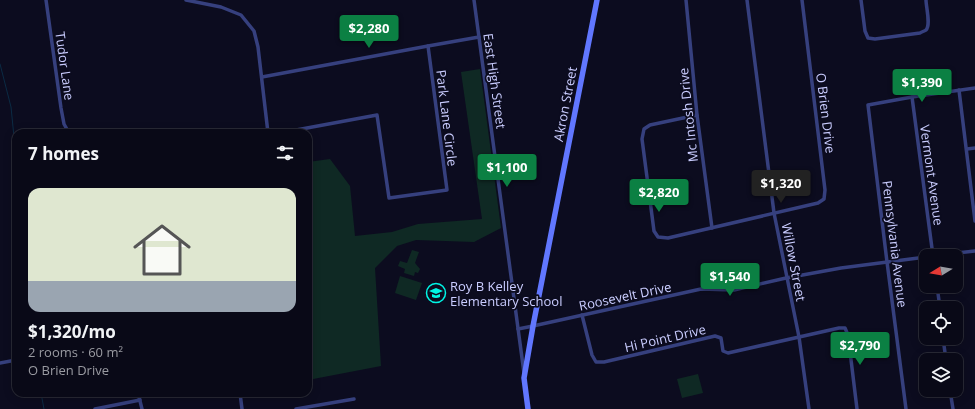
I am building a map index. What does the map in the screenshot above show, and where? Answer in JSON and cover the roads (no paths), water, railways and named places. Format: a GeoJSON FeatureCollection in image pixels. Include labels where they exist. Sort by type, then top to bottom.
{"type":"FeatureCollection","features":[{"type":"Feature","properties":{"kind":"main road","name":"Akron Street"},"geometry":{"type":"LineString","coordinates":[[528,409],[524,378],[597,0]]}},
{"type":"Feature","properties":{"kind":"street","name":"Tudor Lane"},"geometry":{"type":"LineString","coordinates":[[46,0],[61,108],[64,124],[67,129]]}},
{"type":"Feature","properties":{"kind":"street"},"geometry":{"type":"LineString","coordinates":[[186,0],[221,7],[241,15],[254,31],[258,47],[268,129]]}},
{"type":"Feature","properties":{"kind":"street","name":"East High Street"},"geometry":{"type":"LineString","coordinates":[[474,0],[524,378]]}},
{"type":"Feature","properties":{"kind":"street","name":"Mc Intosh Drive"},"geometry":{"type":"LineString","coordinates":[[686,0],[697,115],[712,228]]}},
{"type":"Feature","properties":{"kind":"street","name":"Willow Street"},"geometry":{"type":"LineString","coordinates":[[747,0],[774,213],[799,337],[808,409]]}},
{"type":"Feature","properties":{"kind":"street","name":"O Brien Drive"},"geometry":{"type":"LineString","coordinates":[[774,213],[818,204],[824,199],[825,190],[802,0]]}},
{"type":"Feature","properties":{"kind":"street"},"geometry":{"type":"LineString","coordinates":[[861,0],[865,31],[868,38],[875,39],[920,33],[925,30],[928,27],[926,0]]}},
{"type":"Feature","properties":{"kind":"street"},"geometry":{"type":"LineString","coordinates":[[262,78],[479,37]]}},
{"type":"Feature","properties":{"kind":"street","name":"Park Lane Circle"},"geometry":{"type":"LineString","coordinates":[[300,129],[377,114],[389,198],[447,190],[428,46]]}},
{"type":"Feature","properties":{"kind":"street"},"geometry":{"type":"LineString","coordinates":[[912,97],[975,88]]}},
{"type":"Feature","properties":{"kind":"street"},"geometry":{"type":"LineString","coordinates":[[959,90],[975,221]]}},
{"type":"Feature","properties":{"kind":"street","name":"Pennsylvania Avenue"},"geometry":{"type":"LineString","coordinates":[[906,409],[868,105],[912,97]]}},
{"type":"Feature","properties":{"kind":"street","name":"Vermont Avenue"},"geometry":{"type":"LineString","coordinates":[[912,97],[931,249]]}},
{"type":"Feature","properties":{"kind":"street"},"geometry":{"type":"LineString","coordinates":[[697,115],[650,125],[644,129],[642,139],[654,231],[658,237],[668,238],[774,213]]}},
{"type":"Feature","properties":{"kind":"street"},"geometry":{"type":"LineString","coordinates":[[966,149],[975,148]]}},
{"type":"Feature","properties":{"kind":"street"},"geometry":{"type":"LineString","coordinates":[[963,252],[975,251]]}},
{"type":"Feature","properties":{"kind":"street","name":"Roosevelt Drive"},"geometry":{"type":"LineString","coordinates":[[518,329],[701,289],[734,290],[786,278],[841,268],[919,258]]}},
{"type":"Feature","properties":{"kind":"street","name":"Hi Point Drive"},"geometry":{"type":"LineString","coordinates":[[582,315],[592,355],[596,362],[604,362],[715,336],[721,338],[724,351],[728,353],[839,328],[845,328],[848,335],[858,409]]}},
{"type":"Feature","properties":{"kind":"street"},"geometry":{"type":"LineString","coordinates":[[0,363],[12,361]]}},
{"type":"Feature","properties":{"kind":"street"},"geometry":{"type":"LineString","coordinates":[[139,397],[142,409]]}},
{"type":"Feature","properties":{"kind":"street"},"geometry":{"type":"LineString","coordinates":[[240,397],[242,409]]}},
{"type":"Feature","properties":{"kind":"street"},"geometry":{"type":"LineString","coordinates":[[951,397],[953,409]]}},
{"type":"Feature","properties":{"kind":"street"},"geometry":{"type":"LineString","coordinates":[[296,409],[354,399]]}},
{"type":"Feature","properties":{"kind":"street"},"geometry":{"type":"LineString","coordinates":[[95,409],[140,400]]}},
{"type":"Feature","properties":{"kind":"waterway"},"geometry":{"type":"LineString","coordinates":[[0,64],[11,107],[13,129]]}},
{"type":"Feature","properties":{"kind":"waterway"},"geometry":{"type":"LineString","coordinates":[[42,397],[44,409]]}},
{"type":"Feature","properties":{"kind":"place","name":"Roy B Kelley Elementary School"},"geometry":{"type":"Point","coordinates":[436,293]}}]}
